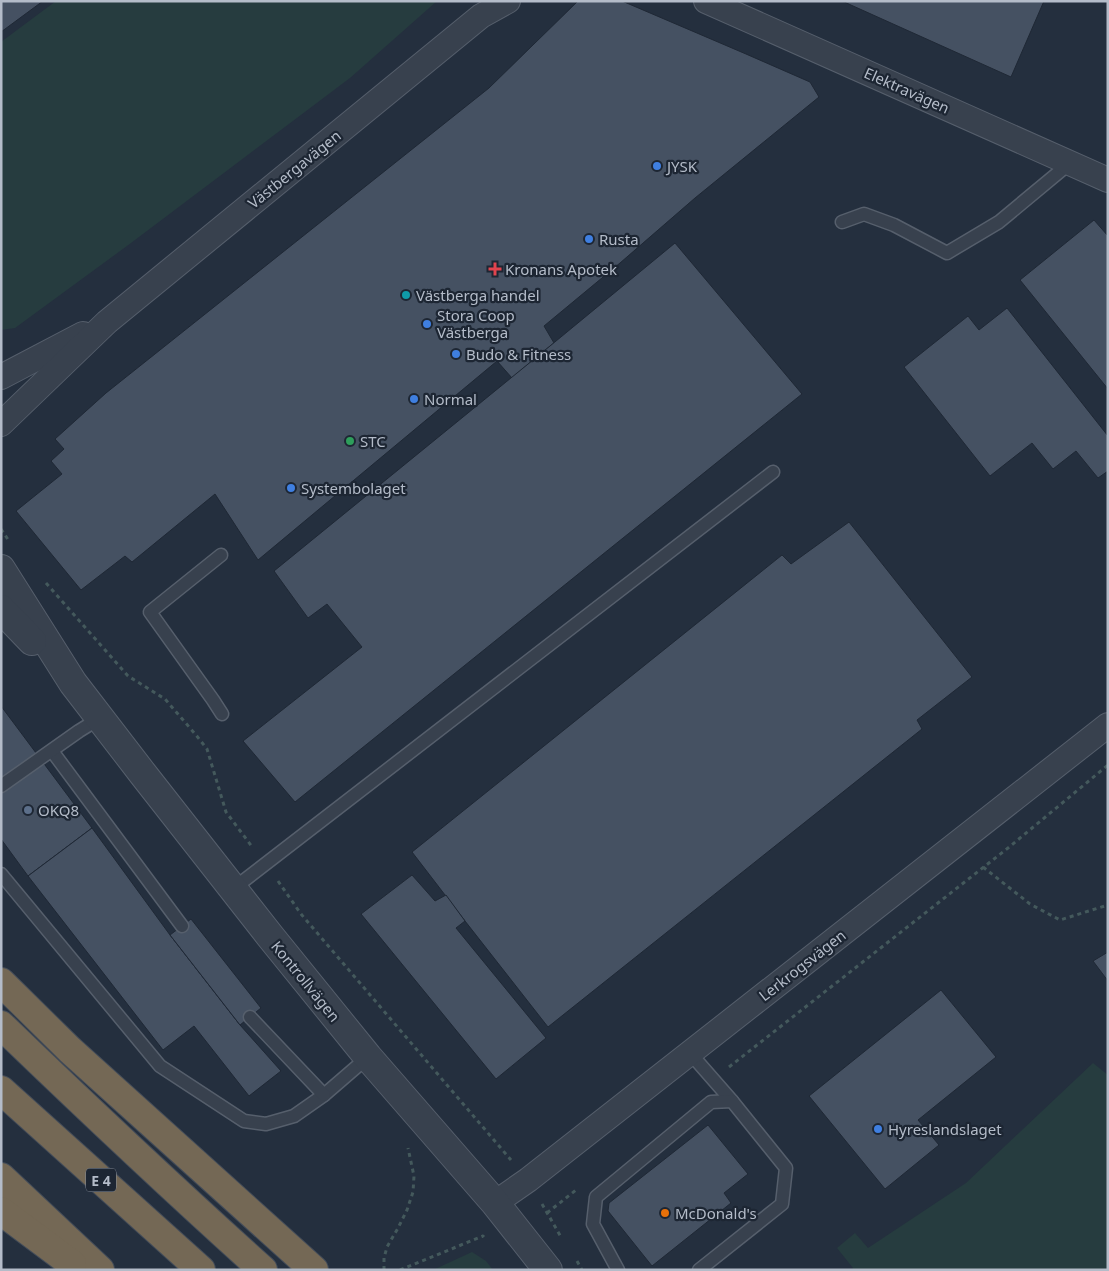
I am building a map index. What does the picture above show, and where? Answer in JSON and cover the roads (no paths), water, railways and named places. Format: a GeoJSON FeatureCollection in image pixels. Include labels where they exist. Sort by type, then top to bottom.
{"type":"FeatureCollection","features":[{"type":"Feature","properties":{"kind":"highway"},"geometry":{"type":"LineString","coordinates":[[1,982],[70,1050],[314,1270]]}},
{"type":"Feature","properties":{"kind":"highway"},"geometry":{"type":"LineString","coordinates":[[1,1024],[90,1111],[263,1270]]}},
{"type":"Feature","properties":{"kind":"highway","name":"E 4"},"geometry":{"type":"LineString","coordinates":[[1,1090],[201,1270]]}},
{"type":"Feature","properties":{"kind":"highway"},"geometry":{"type":"LineString","coordinates":[[1,1177],[100,1270]]}},
{"type":"Feature","properties":{"kind":"highway"},"geometry":{"type":"LineString","coordinates":[[1,1211],[79,1270]]}},
{"type":"Feature","properties":{"kind":"street","name":"Västbergavägen"},"geometry":{"type":"LineString","coordinates":[[1,424],[107,322],[487,9],[508,1]]}},
{"type":"Feature","properties":{"kind":"street","name":"Elektravägen"},"geometry":{"type":"LineString","coordinates":[[706,1],[1108,180]]}},
{"type":"Feature","properties":{"kind":"street","name":"Västbergavägen"},"geometry":{"type":"LineString","coordinates":[[1,378],[107,322]]}},
{"type":"Feature","properties":{"kind":"street","name":"Kontrollvägen"},"geometry":{"type":"LineString","coordinates":[[1,569],[72,683]]}},
{"type":"Feature","properties":{"kind":"street","name":"Kontrollvägen"},"geometry":{"type":"LineString","coordinates":[[1,608],[72,683],[233,889],[368,1057],[495,1203],[548,1270]]}},
{"type":"Feature","properties":{"kind":"street","name":"Lerkrogsvägen"},"geometry":{"type":"LineString","coordinates":[[495,1203],[528,1180],[1108,725]]}},
{"type":"Feature","properties":{"kind":"lane"},"geometry":{"type":"LineString","coordinates":[[842,222],[864,214],[894,225],[947,253],[999,222],[1070,163]]}},
{"type":"Feature","properties":{"kind":"lane"},"geometry":{"type":"LineString","coordinates":[[233,889],[773,472]]}},
{"type":"Feature","properties":{"kind":"lane"},"geometry":{"type":"LineString","coordinates":[[221,555],[150,612],[222,714]]}},
{"type":"Feature","properties":{"kind":"lane"},"geometry":{"type":"LineString","coordinates":[[1,786],[100,718]]}},
{"type":"Feature","properties":{"kind":"lane"},"geometry":{"type":"LineString","coordinates":[[52,750],[182,926]]}},
{"type":"Feature","properties":{"kind":"lane"},"geometry":{"type":"LineString","coordinates":[[1,874],[160,1066],[244,1121],[266,1124],[294,1116],[324,1095],[368,1057]]}},
{"type":"Feature","properties":{"kind":"lane"},"geometry":{"type":"LineString","coordinates":[[250,1016],[324,1095]]}},
{"type":"Feature","properties":{"kind":"lane"},"geometry":{"type":"LineString","coordinates":[[690,1053],[786,1168],[782,1204],[699,1270]]}},
{"type":"Feature","properties":{"kind":"lane"},"geometry":{"type":"LineString","coordinates":[[618,1270],[593,1224],[596,1197],[711,1102],[732,1101]]}},
{"type":"Feature","properties":{"kind":"place","name":"JYSK"},"geometry":{"type":"Point","coordinates":[657,166]}},
{"type":"Feature","properties":{"kind":"place","name":"Rusta"},"geometry":{"type":"Point","coordinates":[589,239]}},
{"type":"Feature","properties":{"kind":"place","name":"Kronans Apotek"},"geometry":{"type":"Point","coordinates":[495,269]}},
{"type":"Feature","properties":{"kind":"place","name":"Västberga handel"},"geometry":{"type":"Point","coordinates":[406,295]}},
{"type":"Feature","properties":{"kind":"place","name":"Stora Coop Västberga"},"geometry":{"type":"Point","coordinates":[427,324]}},
{"type":"Feature","properties":{"kind":"place","name":"Budo & Fitness"},"geometry":{"type":"Point","coordinates":[456,354]}},
{"type":"Feature","properties":{"kind":"place","name":"Normal"},"geometry":{"type":"Point","coordinates":[414,399]}},
{"type":"Feature","properties":{"kind":"place","name":"STC"},"geometry":{"type":"Point","coordinates":[350,441]}},
{"type":"Feature","properties":{"kind":"place","name":"Systembolaget"},"geometry":{"type":"Point","coordinates":[291,488]}},
{"type":"Feature","properties":{"kind":"place","name":"OKQ8"},"geometry":{"type":"Point","coordinates":[28,810]}},
{"type":"Feature","properties":{"kind":"place","name":"Hyreslandslaget"},"geometry":{"type":"Point","coordinates":[878,1129]}},
{"type":"Feature","properties":{"kind":"place","name":"McDonald's"},"geometry":{"type":"Point","coordinates":[665,1213]}}]}
